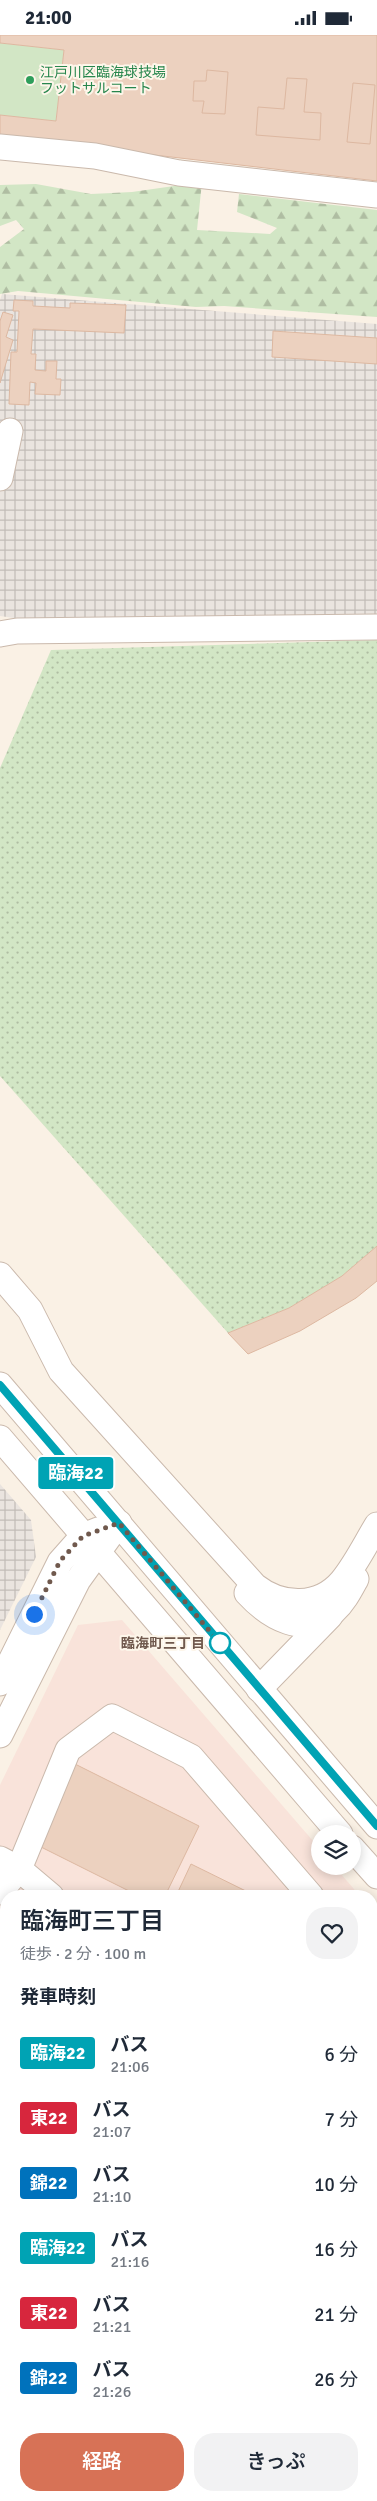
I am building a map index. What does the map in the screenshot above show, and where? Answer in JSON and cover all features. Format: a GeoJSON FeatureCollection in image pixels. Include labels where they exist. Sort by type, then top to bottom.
{"type":"FeatureCollection","features":[{"type":"Feature","properties":{"kind":"street"},"geometry":{"type":"LineString","coordinates":[[0,147],[95,156],[179,173],[377,195]]}},
{"type":"Feature","properties":{"kind":"street"},"geometry":{"type":"LineString","coordinates":[[0,479],[10,431]]}},
{"type":"Feature","properties":{"kind":"street"},"geometry":{"type":"LineString","coordinates":[[0,634],[17,631],[377,627]]}},
{"type":"Feature","properties":{"kind":"street"},"geometry":{"type":"LineString","coordinates":[[0,1275],[30,1310],[62,1371],[255,1586],[264,1593],[290,1603],[304,1601],[330,1592],[349,1572],[377,1525]]}},
{"type":"Feature","properties":{"kind":"street"},"geometry":{"type":"LineString","coordinates":[[0,1297],[56,1380],[266,1612],[280,1620],[304,1624],[325,1618],[335,1611]]}},
{"type":"Feature","properties":{"kind":"street"},"geometry":{"type":"LineString","coordinates":[[0,1385],[377,1826]]}},
{"type":"Feature","properties":{"kind":"street"},"geometry":{"type":"LineString","coordinates":[[0,1438],[332,1825]]}},
{"type":"Feature","properties":{"kind":"street"},"geometry":{"type":"LineString","coordinates":[[0,1683],[60,1561],[91,1545],[119,1523]]}},
{"type":"Feature","properties":{"kind":"street"},"geometry":{"type":"LineString","coordinates":[[0,1735],[78,1580],[91,1545]]}},
{"type":"Feature","properties":{"kind":"street"},"geometry":{"type":"LineString","coordinates":[[259,1689],[335,1611],[377,1545]]}},
{"type":"Feature","properties":{"kind":"street"},"geometry":{"type":"LineString","coordinates":[[0,1890],[9,1864],[68,1750],[112,1717],[191,1757],[306,1890]]}},
{"type":"Feature","properties":{"kind":"street"},"geometry":{"type":"LineString","coordinates":[[361,1858],[377,1876]]}},
{"type":"Feature","properties":{"kind":"street"},"geometry":{"type":"LineString","coordinates":[[9,1864],[43,1890]]}},
{"type":"Feature","properties":{"kind":"shaded area"},"geometry":{"type":"Polygon","coordinates":[[[2,294],[377,324],[377,619],[55,624],[0,616],[0,300],[2,294]]]}},
{"type":"Feature","properties":{"kind":"shaded area"},"geometry":{"type":"Polygon","coordinates":[[[0,1484],[31,1520],[36,1557],[0,1630],[0,1484]]]}},
{"type":"Feature","properties":{"kind":"shaded area"},"geometry":{"type":"Polygon","coordinates":[[[122,1620],[311,1839],[311,1875],[342,1875],[355,1890],[0,1890],[0,1785],[78,1625],[122,1620]]]}},
{"type":"Feature","properties":{"kind":"green space","name":"江戸川区臨海球技場 フットサルコート"},"geometry":{"type":"Polygon","coordinates":[[[0,43],[64,50],[56,121],[0,115],[0,43]]]}},
{"type":"Feature","properties":{"kind":"green space"},"geometry":{"type":"Polygon","coordinates":[[[202,182],[197,230],[270,234],[277,228],[237,212],[239,194],[377,210],[377,317],[224,306],[196,307],[18,291],[0,294],[0,247],[24,229],[16,220],[0,226],[0,185],[36,184],[91,194],[132,192],[202,182]]]}},
{"type":"Feature","properties":{"kind":"green space"},"geometry":{"type":"Polygon","coordinates":[[[377,640],[377,1246],[342,1276],[289,1308],[228,1333],[0,1076],[0,768],[51,650],[377,640]]]}},
{"type":"Feature","properties":{"kind":"building"},"geometry":{"type":"Polygon","coordinates":[[[0,35],[377,35],[377,181],[0,137],[0,115],[56,121],[64,50],[0,43],[0,35]]]}},
{"type":"Feature","properties":{"kind":"building"},"geometry":{"type":"Polygon","coordinates":[[[207,70],[228,72],[225,114],[202,113],[204,101],[193,101],[194,81],[206,81],[207,70]]]}},
{"type":"Feature","properties":{"kind":"building"},"geometry":{"type":"Polygon","coordinates":[[[287,78],[307,79],[304,112],[321,113],[320,140],[256,135],[258,107],[284,109],[287,78]]]}},
{"type":"Feature","properties":{"kind":"building"},"geometry":{"type":"Polygon","coordinates":[[[353,83],[375,85],[370,144],[347,142],[353,83]]]}},
{"type":"Feature","properties":{"kind":"building"},"geometry":{"type":"Polygon","coordinates":[[[14,300],[33,301],[33,306],[70,308],[70,303],[126,305],[124,333],[33,329],[31,354],[36,354],[35,370],[46,371],[46,361],[57,361],[56,379],[61,379],[60,395],[35,394],[36,383],[30,382],[29,405],[9,404],[11,352],[17,352],[19,311],[13,311],[14,300]]]}},
{"type":"Feature","properties":{"kind":"building"},"geometry":{"type":"Polygon","coordinates":[[[3,312],[13,315],[6,337],[13,340],[0,383],[0,321],[3,312]]]}},
{"type":"Feature","properties":{"kind":"building"},"geometry":{"type":"Polygon","coordinates":[[[273,331],[377,338],[377,364],[272,357],[273,331]]]}},
{"type":"Feature","properties":{"kind":"building"},"geometry":{"type":"Polygon","coordinates":[[[377,1246],[377,1281],[356,1298],[300,1331],[248,1354],[228,1333],[289,1308],[342,1276],[377,1246]]]}},
{"type":"Feature","properties":{"kind":"building"},"geometry":{"type":"Polygon","coordinates":[[[73,1763],[199,1826],[168,1890],[127,1890],[33,1843],[73,1763]]]}},
{"type":"Feature","properties":{"kind":"building"},"geometry":{"type":"Polygon","coordinates":[[[191,1864],[244,1890],[179,1890],[191,1864]]]}},
{"type":"Feature","properties":{"kind":"bus line","name":"臨海22"},"geometry":{"type":"LineString","coordinates":[[0,1385],[377,1826]]}},
{"type":"Feature","properties":{"kind":"place","name":"江戸川区臨海球技場 フットサルコート"},"geometry":{"type":"Point","coordinates":[30,80]}},
{"type":"Feature","properties":{"kind":"place","name":"臨海町三丁目"},"geometry":{"type":"Point","coordinates":[220,1643]}},
{"type":"Feature","properties":{"kind":"route"},"geometry":{"type":"LineString","coordinates":[[34,1614],[60,1561],[83,1536],[119,1523],[223,1647],[220,1643]]}}]}
